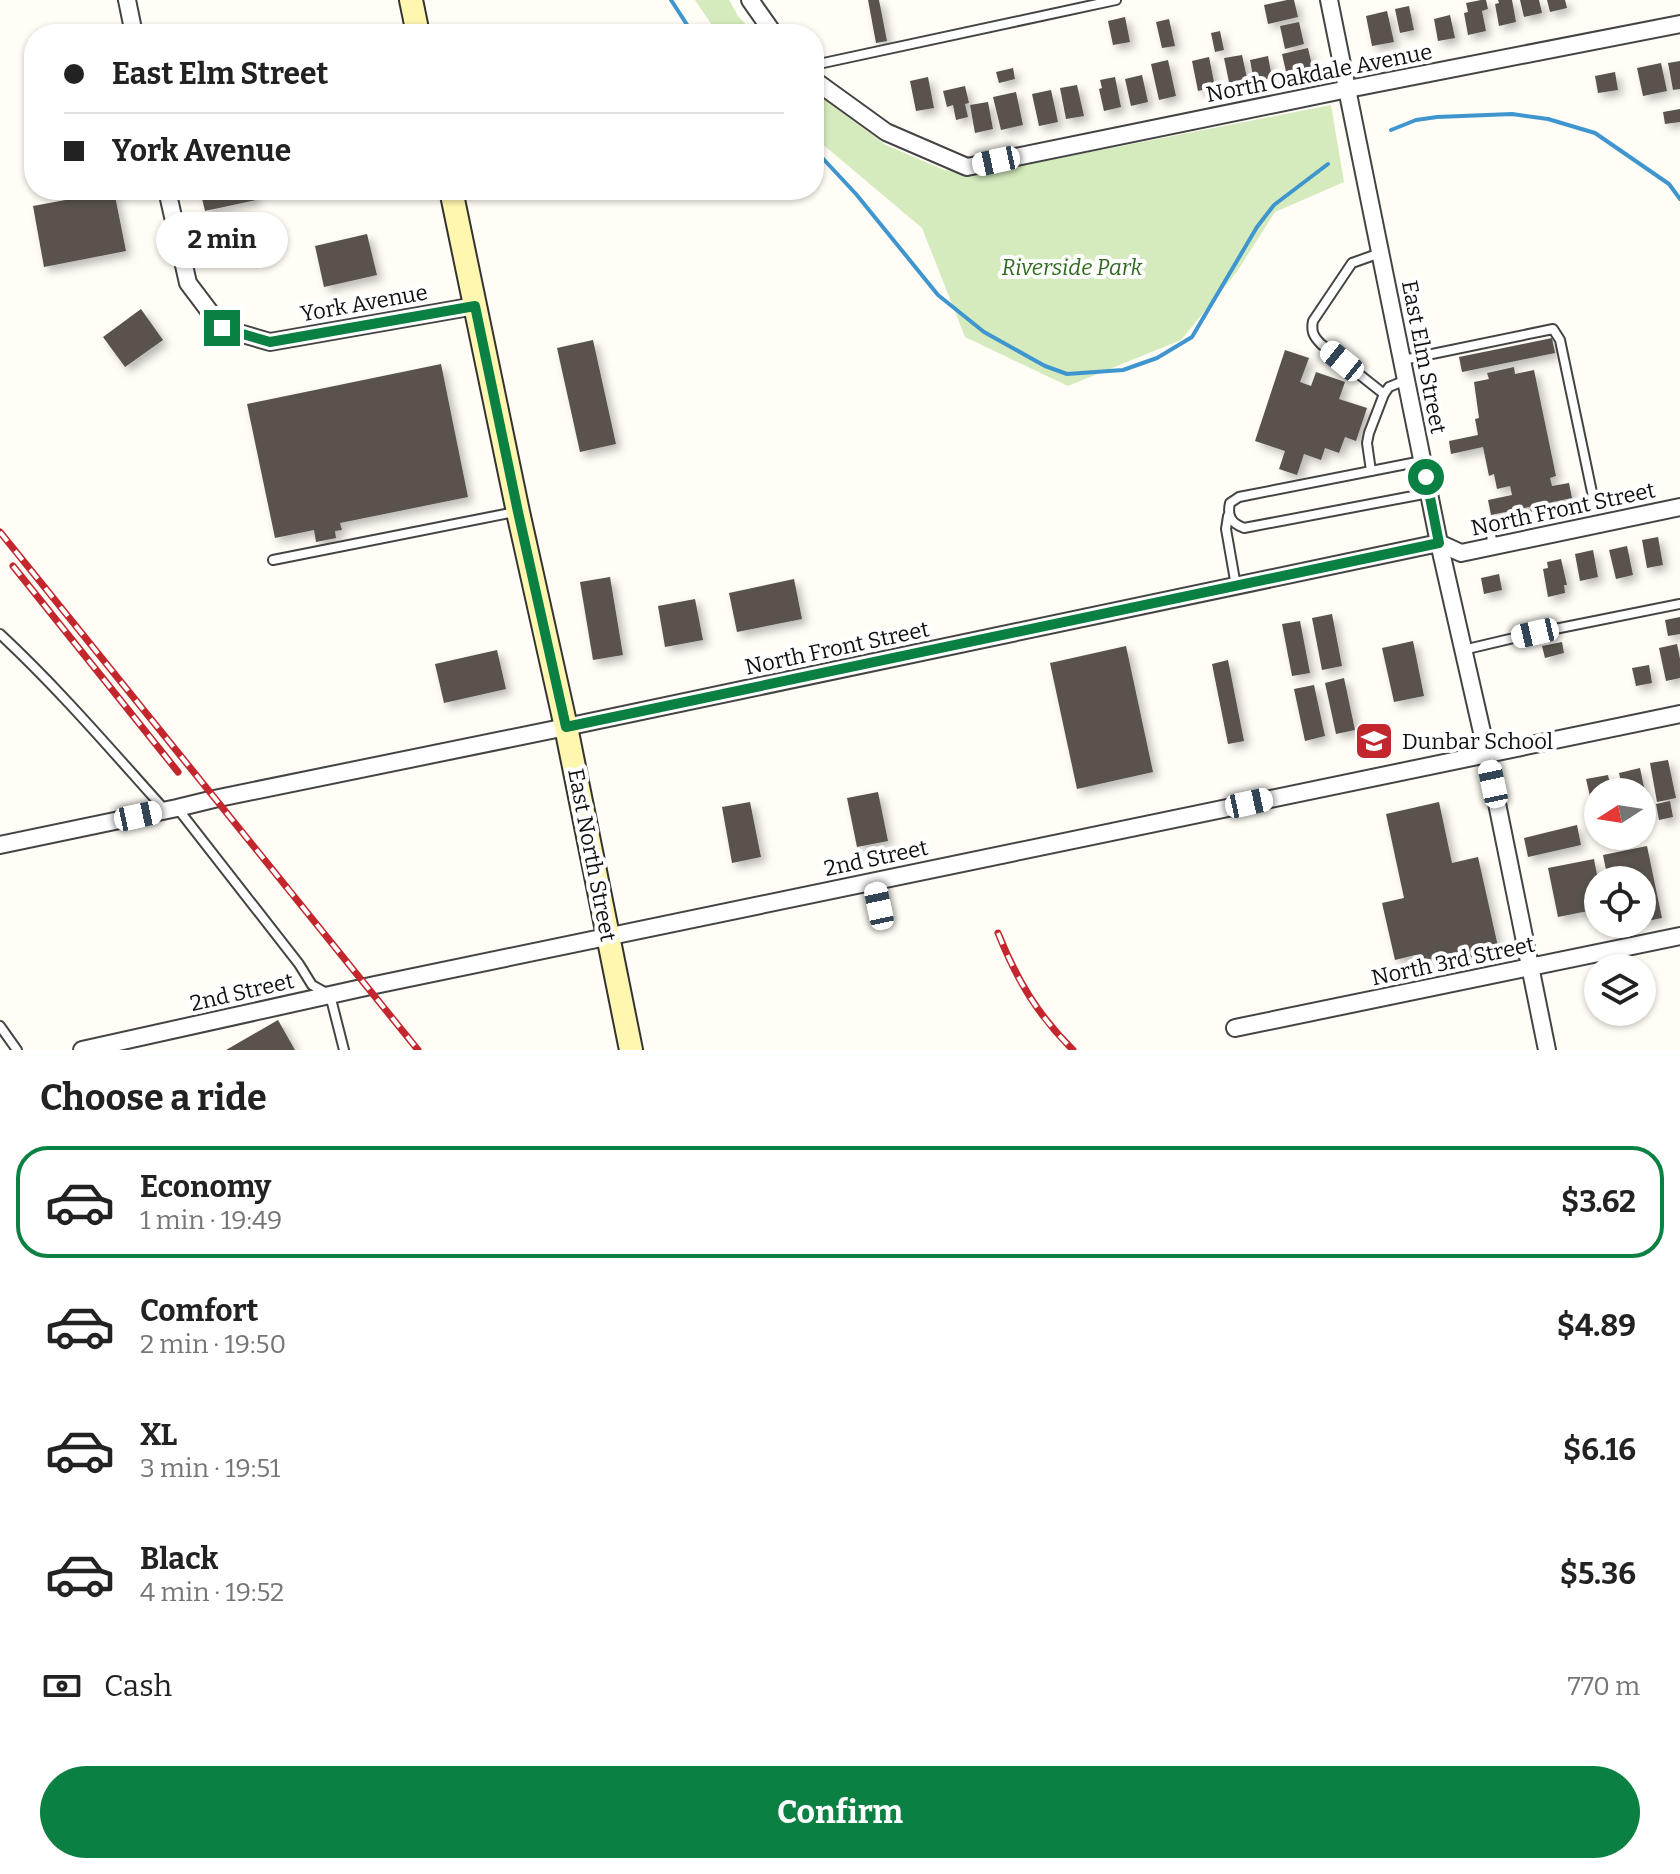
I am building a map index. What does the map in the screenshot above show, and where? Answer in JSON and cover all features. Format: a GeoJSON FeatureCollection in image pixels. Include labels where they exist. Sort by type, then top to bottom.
{"type":"FeatureCollection","features":[{"type":"Feature","properties":{"kind":"street"},"geometry":{"type":"LineString","coordinates":[[127,0],[132,24]]}},
{"type":"Feature","properties":{"kind":"street"},"geometry":{"type":"LineString","coordinates":[[411,0],[416,24]]}},
{"type":"Feature","properties":{"kind":"street"},"geometry":{"type":"LineString","coordinates":[[750,0],[767,24]]}},
{"type":"Feature","properties":{"kind":"street","name":"East Elm Street"},"geometry":{"type":"LineString","coordinates":[[1329,0],[1439,543],[1487,754],[1547,1050]]}},
{"type":"Feature","properties":{"kind":"street","name":"North Oakdale Avenue"},"geometry":{"type":"LineString","coordinates":[[824,87],[886,132],[967,167],[1680,24]]}},
{"type":"Feature","properties":{"kind":"street","name":"York Avenue"},"geometry":{"type":"LineString","coordinates":[[169,200],[188,283],[222,328],[270,342],[475,306]]}},
{"type":"Feature","properties":{"kind":"street","name":"East North Street"},"geometry":{"type":"LineString","coordinates":[[453,200],[566,727],[631,1050]]}},
{"type":"Feature","properties":{"kind":"street","name":"North Front Street"},"geometry":{"type":"LineString","coordinates":[[0,845],[1439,543],[1461,553],[1680,507]]}},
{"type":"Feature","properties":{"kind":"street","name":"2nd Street"},"geometry":{"type":"LineString","coordinates":[[82,1050],[330,995],[1680,714]]}},
{"type":"Feature","properties":{"kind":"street","name":"North 3rd Street"},"geometry":{"type":"LineString","coordinates":[[1235,1028],[1680,936]]}},
{"type":"Feature","properties":{"kind":"lane"},"geometry":{"type":"LineString","coordinates":[[824,63],[1116,0]]}},
{"type":"Feature","properties":{"kind":"lane"},"geometry":{"type":"LineString","coordinates":[[1381,252],[1352,263],[1313,321],[1311,329],[1321,344],[1384,394]]}},
{"type":"Feature","properties":{"kind":"lane"},"geometry":{"type":"LineString","coordinates":[[1403,360],[1553,329],[1560,340],[1593,497],[1588,505],[1493,523],[1490,529],[1493,546]]}},
{"type":"Feature","properties":{"kind":"lane"},"geometry":{"type":"LineString","coordinates":[[1371,471],[1367,443],[1384,394],[1389,387],[1407,380]]}},
{"type":"Feature","properties":{"kind":"lane"},"geometry":{"type":"LineString","coordinates":[[1236,586],[1226,529],[1230,503],[1239,497],[1423,461]]}},
{"type":"Feature","properties":{"kind":"lane"},"geometry":{"type":"LineString","coordinates":[[1228,512],[1230,519],[1244,528],[1429,493]]}},
{"type":"Feature","properties":{"kind":"lane"},"geometry":{"type":"LineString","coordinates":[[1559,511],[1564,531]]}},
{"type":"Feature","properties":{"kind":"lane"},"geometry":{"type":"LineString","coordinates":[[273,560],[518,512]]}},
{"type":"Feature","properties":{"kind":"lane"},"geometry":{"type":"LineString","coordinates":[[1463,650],[1680,604]]}},
{"type":"Feature","properties":{"kind":"lane"},"geometry":{"type":"LineString","coordinates":[[0,634],[172,809],[299,964],[312,985],[330,995],[344,1050]]}},
{"type":"Feature","properties":{"kind":"lane"},"geometry":{"type":"LineString","coordinates":[[874,881],[879,906]]}},
{"type":"Feature","properties":{"kind":"lane"},"geometry":{"type":"LineString","coordinates":[[0,1026],[17,1050]]}},
{"type":"Feature","properties":{"kind":"green space"},"geometry":{"type":"Polygon","coordinates":[[[695,0],[729,0],[746,24],[711,24],[695,0]]]}},
{"type":"Feature","properties":{"kind":"green space","name":"Riverside Park"},"geometry":{"type":"Polygon","coordinates":[[[824,99],[886,145],[944,170],[984,173],[1331,105],[1344,182],[1275,212],[1236,273],[1181,340],[1068,386],[965,337],[922,228],[824,145],[824,99]]]}},
{"type":"Feature","properties":{"kind":"building"},"geometry":{"type":"Polygon","coordinates":[[[868,0],[879,0],[887,41],[876,43],[868,0]]]}},
{"type":"Feature","properties":{"kind":"building"},"geometry":{"type":"Polygon","coordinates":[[[1294,0],[1298,17],[1268,24],[1264,5],[1294,0]]]}},
{"type":"Feature","properties":{"kind":"building"},"geometry":{"type":"Polygon","coordinates":[[[1486,0],[1488,9],[1482,11],[1486,31],[1468,35],[1464,13],[1468,12],[1466,3],[1486,0]]]}},
{"type":"Feature","properties":{"kind":"building"},"geometry":{"type":"Polygon","coordinates":[[[1498,0],[1512,0],[1516,22],[1499,26],[1495,4],[1499,3],[1498,0]]]}},
{"type":"Feature","properties":{"kind":"building"},"geometry":{"type":"Polygon","coordinates":[[[1520,0],[1539,0],[1542,13],[1524,17],[1520,0]]]}},
{"type":"Feature","properties":{"kind":"building"},"geometry":{"type":"Polygon","coordinates":[[[1547,0],[1565,0],[1567,8],[1550,12],[1547,0]]]}},
{"type":"Feature","properties":{"kind":"building"},"geometry":{"type":"Polygon","coordinates":[[[1409,6],[1414,30],[1400,33],[1395,9],[1409,6]]]}},
{"type":"Feature","properties":{"kind":"building"},"geometry":{"type":"Polygon","coordinates":[[[1387,11],[1394,42],[1372,46],[1366,16],[1387,11]]]}},
{"type":"Feature","properties":{"kind":"building"},"geometry":{"type":"Polygon","coordinates":[[[1450,15],[1455,38],[1438,41],[1434,19],[1450,15]]]}},
{"type":"Feature","properties":{"kind":"building"},"geometry":{"type":"Polygon","coordinates":[[[1125,17],[1130,42],[1113,45],[1108,21],[1125,17]]]}},
{"type":"Feature","properties":{"kind":"building"},"geometry":{"type":"Polygon","coordinates":[[[1169,19],[1175,46],[1162,48],[1156,22],[1169,19]]]}},
{"type":"Feature","properties":{"kind":"building"},"geometry":{"type":"Polygon","coordinates":[[[1299,22],[1304,44],[1285,49],[1280,26],[1299,22]]]}},
{"type":"Feature","properties":{"kind":"building"},"geometry":{"type":"Polygon","coordinates":[[[1220,31],[1224,50],[1215,52],[1211,33],[1220,31]]]}},
{"type":"Feature","properties":{"kind":"building"},"geometry":{"type":"Polygon","coordinates":[[[1308,48],[1313,70],[1287,76],[1282,54],[1308,48]]]}},
{"type":"Feature","properties":{"kind":"building"},"geometry":{"type":"Polygon","coordinates":[[[1242,55],[1248,83],[1230,87],[1224,58],[1242,55]]]}},
{"type":"Feature","properties":{"kind":"building"},"geometry":{"type":"Polygon","coordinates":[[[1268,56],[1272,78],[1254,82],[1250,60],[1268,56]]]}},
{"type":"Feature","properties":{"kind":"building"},"geometry":{"type":"Polygon","coordinates":[[[1209,57],[1215,87],[1198,91],[1192,61],[1209,57]]]}},
{"type":"Feature","properties":{"kind":"building"},"geometry":{"type":"Polygon","coordinates":[[[1168,60],[1176,96],[1159,100],[1151,64],[1168,60]]]}},
{"type":"Feature","properties":{"kind":"building"},"geometry":{"type":"Polygon","coordinates":[[[1680,61],[1680,89],[1673,90],[1668,63],[1680,61]]]}},
{"type":"Feature","properties":{"kind":"building"},"geometry":{"type":"Polygon","coordinates":[[[1661,63],[1667,91],[1643,96],[1637,68],[1661,63]]]}},
{"type":"Feature","properties":{"kind":"building"},"geometry":{"type":"Polygon","coordinates":[[[1013,68],[1015,79],[999,83],[996,72],[1013,68]]]}},
{"type":"Feature","properties":{"kind":"building"},"geometry":{"type":"Polygon","coordinates":[[[1615,72],[1618,90],[1598,93],[1595,76],[1615,72]]]}},
{"type":"Feature","properties":{"kind":"building"},"geometry":{"type":"Polygon","coordinates":[[[1142,75],[1148,102],[1131,106],[1125,79],[1142,75]]]}},
{"type":"Feature","properties":{"kind":"building"},"geometry":{"type":"Polygon","coordinates":[[[928,77],[934,108],[916,111],[910,81],[928,77]]]}},
{"type":"Feature","properties":{"kind":"building"},"geometry":{"type":"Polygon","coordinates":[[[1115,77],[1121,107],[1104,111],[1100,80],[1115,77]]]}},
{"type":"Feature","properties":{"kind":"building"},"geometry":{"type":"Polygon","coordinates":[[[1077,85],[1084,116],[1066,119],[1060,88],[1077,85]]]}},
{"type":"Feature","properties":{"kind":"building"},"geometry":{"type":"Polygon","coordinates":[[[965,86],[968,117],[956,120],[953,105],[947,107],[943,91],[965,86]]]}},
{"type":"Feature","properties":{"kind":"building"},"geometry":{"type":"Polygon","coordinates":[[[1051,90],[1058,122],[1039,126],[1032,94],[1051,90]]]}},
{"type":"Feature","properties":{"kind":"building"},"geometry":{"type":"Polygon","coordinates":[[[1016,92],[1023,125],[1001,130],[993,97],[1016,92]]]}},
{"type":"Feature","properties":{"kind":"building"},"geometry":{"type":"Polygon","coordinates":[[[988,102],[993,129],[975,133],[970,105],[988,102]]]}},
{"type":"Feature","properties":{"kind":"building"},"geometry":{"type":"Polygon","coordinates":[[[1680,109],[1680,122],[1665,124],[1663,112],[1680,109]]]}},
{"type":"Feature","properties":{"kind":"building"},"geometry":{"type":"Polygon","coordinates":[[[65,200],[116,200],[126,251],[44,267],[33,206],[65,200]]]}},
{"type":"Feature","properties":{"kind":"building"},"geometry":{"type":"Polygon","coordinates":[[[202,200],[256,200],[205,211],[202,200]]]}},
{"type":"Feature","properties":{"kind":"building"},"geometry":{"type":"Polygon","coordinates":[[[367,234],[377,275],[324,287],[315,246],[367,234]]]}},
{"type":"Feature","properties":{"kind":"building"},"geometry":{"type":"Polygon","coordinates":[[[141,309],[163,340],[125,367],[103,337],[141,309]]]}},
{"type":"Feature","properties":{"kind":"building"},"geometry":{"type":"Polygon","coordinates":[[[1552,338],[1555,353],[1462,372],[1459,357],[1552,338]]]}},
{"type":"Feature","properties":{"kind":"building"},"geometry":{"type":"Polygon","coordinates":[[[593,340],[616,444],[580,452],[557,348],[593,340]]]}},
{"type":"Feature","properties":{"kind":"building"},"geometry":{"type":"Polygon","coordinates":[[[1285,350],[1309,358],[1300,382],[1311,386],[1316,372],[1345,382],[1339,399],[1367,408],[1356,441],[1345,437],[1339,453],[1325,448],[1321,460],[1304,454],[1297,475],[1279,469],[1285,451],[1255,441],[1285,350]]]}},
{"type":"Feature","properties":{"kind":"building"},"geometry":{"type":"Polygon","coordinates":[[[441,364],[468,497],[340,523],[342,530],[335,531],[336,538],[316,542],[314,530],[275,538],[247,404],[441,364]]]}},
{"type":"Feature","properties":{"kind":"building"},"geometry":{"type":"Polygon","coordinates":[[[1514,367],[1515,374],[1534,370],[1556,476],[1550,478],[1552,486],[1569,483],[1572,498],[1491,515],[1488,500],[1512,495],[1510,486],[1497,489],[1494,474],[1489,476],[1483,447],[1451,454],[1449,441],[1478,435],[1474,382],[1489,379],[1487,373],[1514,367]]]}},
{"type":"Feature","properties":{"kind":"building"},"geometry":{"type":"Polygon","coordinates":[[[1658,537],[1663,565],[1647,568],[1642,540],[1658,537]]]}},
{"type":"Feature","properties":{"kind":"building"},"geometry":{"type":"Polygon","coordinates":[[[1627,546],[1633,575],[1616,579],[1609,550],[1627,546]]]}},
{"type":"Feature","properties":{"kind":"building"},"geometry":{"type":"Polygon","coordinates":[[[1593,550],[1598,577],[1580,581],[1575,554],[1593,550]]]}},
{"type":"Feature","properties":{"kind":"building"},"geometry":{"type":"Polygon","coordinates":[[[1561,559],[1567,585],[1564,585],[1565,593],[1548,597],[1543,569],[1548,568],[1547,562],[1561,559]]]}},
{"type":"Feature","properties":{"kind":"building"},"geometry":{"type":"Polygon","coordinates":[[[1499,574],[1502,590],[1484,594],[1481,578],[1499,574]]]}},
{"type":"Feature","properties":{"kind":"building"},"geometry":{"type":"Polygon","coordinates":[[[610,577],[623,655],[593,660],[580,582],[610,577]]]}},
{"type":"Feature","properties":{"kind":"building"},"geometry":{"type":"Polygon","coordinates":[[[794,579],[802,619],[737,632],[729,593],[794,579]]]}},
{"type":"Feature","properties":{"kind":"building"},"geometry":{"type":"Polygon","coordinates":[[[695,599],[703,640],[665,647],[658,606],[695,599]]]}},
{"type":"Feature","properties":{"kind":"building"},"geometry":{"type":"Polygon","coordinates":[[[1332,614],[1342,666],[1322,670],[1312,618],[1332,614]]]}},
{"type":"Feature","properties":{"kind":"building"},"geometry":{"type":"Polygon","coordinates":[[[1680,617],[1680,634],[1668,636],[1665,620],[1680,617]]]}},
{"type":"Feature","properties":{"kind":"building"},"geometry":{"type":"Polygon","coordinates":[[[1300,621],[1310,673],[1292,676],[1282,624],[1300,621]]]}},
{"type":"Feature","properties":{"kind":"building"},"geometry":{"type":"Polygon","coordinates":[[[1413,641],[1424,696],[1394,702],[1382,648],[1413,641]]]}},
{"type":"Feature","properties":{"kind":"building"},"geometry":{"type":"Polygon","coordinates":[[[1562,642],[1564,653],[1545,658],[1542,646],[1562,642]]]}},
{"type":"Feature","properties":{"kind":"building"},"geometry":{"type":"Polygon","coordinates":[[[1677,644],[1680,678],[1666,681],[1659,648],[1677,644]]]}},
{"type":"Feature","properties":{"kind":"building"},"geometry":{"type":"Polygon","coordinates":[[[1126,646],[1153,772],[1077,789],[1050,663],[1126,646]]]}},
{"type":"Feature","properties":{"kind":"building"},"geometry":{"type":"Polygon","coordinates":[[[497,650],[506,689],[444,703],[435,664],[497,650]]]}},
{"type":"Feature","properties":{"kind":"building"},"geometry":{"type":"Polygon","coordinates":[[[1228,660],[1244,741],[1228,744],[1212,664],[1228,660]]]}},
{"type":"Feature","properties":{"kind":"building"},"geometry":{"type":"Polygon","coordinates":[[[1649,665],[1652,683],[1636,686],[1632,668],[1649,665]]]}},
{"type":"Feature","properties":{"kind":"building"},"geometry":{"type":"Polygon","coordinates":[[[1344,678],[1355,730],[1336,734],[1325,683],[1344,678]]]}},
{"type":"Feature","properties":{"kind":"building"},"geometry":{"type":"Polygon","coordinates":[[[1314,685],[1325,736],[1305,741],[1294,689],[1314,685]]]}},
{"type":"Feature","properties":{"kind":"building"},"geometry":{"type":"Polygon","coordinates":[[[1668,760],[1676,798],[1657,802],[1656,778],[1653,778],[1650,763],[1668,760]]]}},
{"type":"Feature","properties":{"kind":"building"},"geometry":{"type":"Polygon","coordinates":[[[1640,768],[1642,778],[1620,778],[1619,773],[1640,768]]]}},
{"type":"Feature","properties":{"kind":"building"},"geometry":{"type":"Polygon","coordinates":[[[878,792],[888,841],[857,847],[847,798],[878,792]]]}},
{"type":"Feature","properties":{"kind":"building"},"geometry":{"type":"Polygon","coordinates":[[[1670,801],[1673,817],[1659,820],[1656,804],[1670,801]]]}},
{"type":"Feature","properties":{"kind":"building"},"geometry":{"type":"Polygon","coordinates":[[[750,802],[761,857],[732,863],[722,807],[750,802]]]}},
{"type":"Feature","properties":{"kind":"building"},"geometry":{"type":"Polygon","coordinates":[[[1439,802],[1452,863],[1478,857],[1499,951],[1458,960],[1457,953],[1416,962],[1415,955],[1395,960],[1382,903],[1404,898],[1386,814],[1439,802]]]}},
{"type":"Feature","properties":{"kind":"building"},"geometry":{"type":"Polygon","coordinates":[[[1577,825],[1581,845],[1528,857],[1524,838],[1577,825]]]}},
{"type":"Feature","properties":{"kind":"building"},"geometry":{"type":"Polygon","coordinates":[[[1648,850],[1651,866],[1605,866],[1603,855],[1648,850]]]}},
{"type":"Feature","properties":{"kind":"building"},"geometry":{"type":"Polygon","coordinates":[[[1594,859],[1595,866],[1584,866],[1584,912],[1558,917],[1548,868],[1594,859]]]}},
{"type":"Feature","properties":{"kind":"building"},"geometry":{"type":"Polygon","coordinates":[[[1656,889],[1662,918],[1656,919],[1656,889]]]}},
{"type":"Feature","properties":{"kind":"building"},"geometry":{"type":"Polygon","coordinates":[[[278,1020],[295,1050],[226,1050],[278,1020]]]}},
{"type":"Feature","properties":{"kind":"waterway"},"geometry":{"type":"LineString","coordinates":[[671,0],[687,24]]}},
{"type":"Feature","properties":{"kind":"waterway"},"geometry":{"type":"LineString","coordinates":[[1391,130],[1416,120],[1437,117],[1512,114],[1548,119],[1595,133],[1669,184],[1680,199]]}},
{"type":"Feature","properties":{"kind":"waterway"},"geometry":{"type":"LineString","coordinates":[[824,160],[938,295],[984,332],[1045,366],[1067,374],[1123,370],[1157,358],[1192,337],[1257,227],[1274,205],[1328,164]]}},
{"type":"Feature","properties":{"kind":"railway"},"geometry":{"type":"LineString","coordinates":[[0,532],[418,1050]]}},
{"type":"Feature","properties":{"kind":"railway"},"geometry":{"type":"LineString","coordinates":[[13,566],[178,772]]}},
{"type":"Feature","properties":{"kind":"railway"},"geometry":{"type":"LineString","coordinates":[[998,933],[1029,996],[1073,1050]]}},
{"type":"Feature","properties":{"kind":"place","name":"Dunbar School"},"geometry":{"type":"Point","coordinates":[1374,741]}},
{"type":"Feature","properties":{"kind":"route"},"geometry":{"type":"LineString","coordinates":[[222,328],[270,342],[475,306],[566,727],[1439,543],[1426,477]]}}]}
